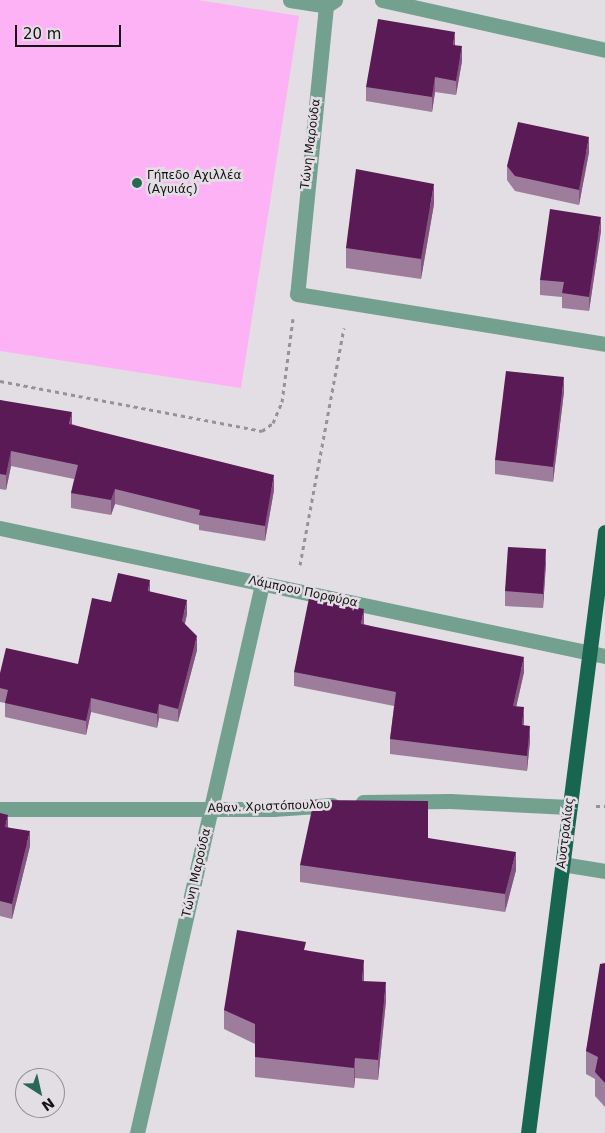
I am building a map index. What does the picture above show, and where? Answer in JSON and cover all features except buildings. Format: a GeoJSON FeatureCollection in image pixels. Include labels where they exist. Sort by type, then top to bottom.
{"type":"FeatureCollection","features":[{"type":"Feature","properties":{"kind":"main road","name":"Αυστραλίας"},"geometry":{"type":"LineString","coordinates":[[528,1133],[605,532]]}},
{"type":"Feature","properties":{"kind":"street"},"geometry":{"type":"LineString","coordinates":[[290,0],[331,3]]}},
{"type":"Feature","properties":{"kind":"street"},"geometry":{"type":"LineString","coordinates":[[382,0],[605,50]]}},
{"type":"Feature","properties":{"kind":"street","name":"Τώνη Μαρούδα"},"geometry":{"type":"LineString","coordinates":[[297,294],[331,3]]}},
{"type":"Feature","properties":{"kind":"street"},"geometry":{"type":"LineString","coordinates":[[297,294],[605,344]]}},
{"type":"Feature","properties":{"kind":"street","name":"Λάμπρου Πορφύρα"},"geometry":{"type":"LineString","coordinates":[[0,528],[605,656]]}},
{"type":"Feature","properties":{"kind":"street","name":"Τώνη Μαρούδα"},"geometry":{"type":"LineString","coordinates":[[141,1132],[262,584]]}},
{"type":"Feature","properties":{"kind":"street","name":"Αθαν. Χριστόπουλου"},"geometry":{"type":"LineString","coordinates":[[0,809],[212,810],[384,800],[569,807]]}},
{"type":"Feature","properties":{"kind":"street"},"geometry":{"type":"LineString","coordinates":[[562,864],[605,872]]}},
{"type":"Feature","properties":{"kind":"path"},"geometry":{"type":"LineString","coordinates":[[0,381],[262,431],[273,423],[282,402],[297,294]]}},
{"type":"Feature","properties":{"kind":"path"},"geometry":{"type":"LineString","coordinates":[[295,591],[348,302]]}},
{"type":"Feature","properties":{"kind":"shaded area","name":"Γήπεδο Αχιλλέα (Αγυιάς)"},"geometry":{"type":"Polygon","coordinates":[[[0,0],[198,0],[299,16],[241,388],[0,351],[0,0]]]}},
{"type":"Feature","properties":{"kind":"place","name":"Γήπεδο Αχιλλέα (Αγυιάς)"},"geometry":{"type":"Point","coordinates":[137,183]}}]}
